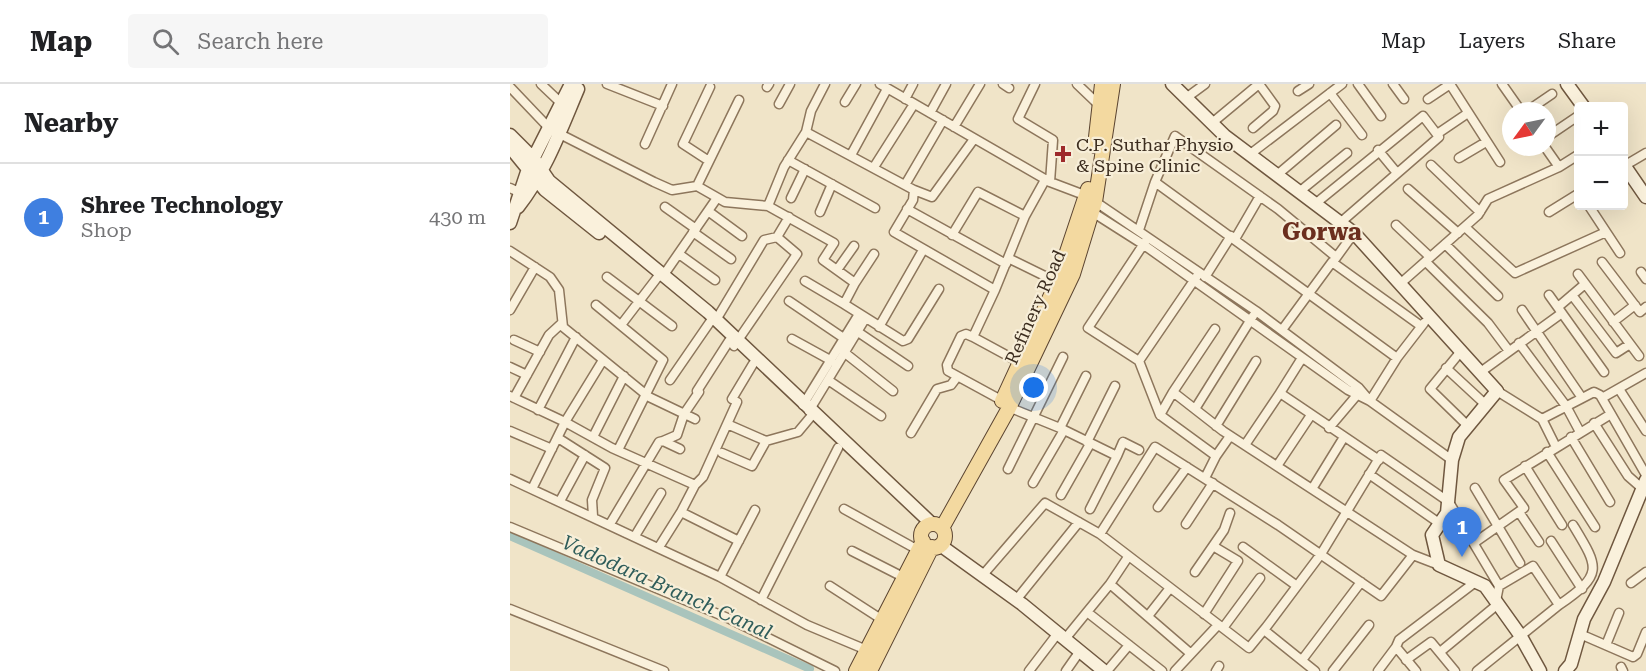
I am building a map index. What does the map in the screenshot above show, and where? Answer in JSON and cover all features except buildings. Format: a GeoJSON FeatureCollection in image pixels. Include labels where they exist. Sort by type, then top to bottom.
{"type":"FeatureCollection","features":[{"type":"Feature","properties":{"kind":"main road","name":"Refinery Road"},"geometry":{"type":"LineString","coordinates":[[1102,84],[1105,108]]}},
{"type":"Feature","properties":{"kind":"main road","name":"Refinery Road"},"geometry":{"type":"LineString","coordinates":[[856,671],[872,652],[931,536],[1070,282],[1090,204],[1105,108],[1113,84]]}},
{"type":"Feature","properties":{"kind":"main road","name":"Refinery Road"},"geometry":{"type":"LineString","coordinates":[[1004,404],[1019,362],[1057,282],[1090,204]]}},
{"type":"Feature","properties":{"kind":"main road","name":"Refinery Road"},"geometry":{"type":"LineString","coordinates":[[870,671],[872,652],[881,619],[903,577],[931,536]]}},
{"type":"Feature","properties":{"kind":"street"},"geometry":{"type":"LineString","coordinates":[[541,84],[562,105]]}},
{"type":"Feature","properties":{"kind":"street"},"geometry":{"type":"LineString","coordinates":[[554,131],[562,105],[572,84]]}},
{"type":"Feature","properties":{"kind":"street"},"geometry":{"type":"LineString","coordinates":[[510,223],[534,169],[580,84]]}},
{"type":"Feature","properties":{"kind":"street"},"geometry":{"type":"LineString","coordinates":[[607,84],[663,106]]}},
{"type":"Feature","properties":{"kind":"street"},"geometry":{"type":"LineString","coordinates":[[645,144],[672,84]]}},
{"type":"Feature","properties":{"kind":"street"},"geometry":{"type":"LineString","coordinates":[[779,104],[790,84]]}},
{"type":"Feature","properties":{"kind":"street"},"geometry":{"type":"LineString","coordinates":[[768,206],[788,160],[806,132],[812,111],[825,84]]}},
{"type":"Feature","properties":{"kind":"street"},"geometry":{"type":"LineString","coordinates":[[845,102],[856,84]]}},
{"type":"Feature","properties":{"kind":"street"},"geometry":{"type":"LineString","coordinates":[[905,99],[913,84]]}},
{"type":"Feature","properties":{"kind":"street"},"geometry":{"type":"LineString","coordinates":[[930,113],[946,84]]}},
{"type":"Feature","properties":{"kind":"street"},"geometry":{"type":"LineString","coordinates":[[954,127],[980,84]]}},
{"type":"Feature","properties":{"kind":"street"},"geometry":{"type":"LineString","coordinates":[[972,337],[995,290],[1025,216],[1048,181],[1053,140],[1018,120],[1035,84]]}},
{"type":"Feature","properties":{"kind":"street"},"geometry":{"type":"LineString","coordinates":[[1077,84],[1105,108]]}},
{"type":"Feature","properties":{"kind":"street"},"geometry":{"type":"LineString","coordinates":[[1172,84],[1212,123],[1250,155],[1354,233],[1482,371],[1497,391],[1542,419],[1556,447]]}},
{"type":"Feature","properties":{"kind":"street"},"geometry":{"type":"LineString","coordinates":[[1186,98],[1205,84]]}},
{"type":"Feature","properties":{"kind":"street"},"geometry":{"type":"LineString","coordinates":[[1212,123],[1259,84],[1275,106],[1273,111],[1253,128]]}},
{"type":"Feature","properties":{"kind":"street"},"geometry":{"type":"LineString","coordinates":[[1298,91],[1309,84]]}},
{"type":"Feature","properties":{"kind":"street"},"geometry":{"type":"LineString","coordinates":[[1358,84],[1381,116]]}},
{"type":"Feature","properties":{"kind":"street"},"geometry":{"type":"LineString","coordinates":[[1392,84],[1404,99]]}},
{"type":"Feature","properties":{"kind":"street"},"geometry":{"type":"LineString","coordinates":[[1428,99],[1450,84],[1500,162]]}},
{"type":"Feature","properties":{"kind":"street"},"geometry":{"type":"LineString","coordinates":[[1567,84],[1580,102]]}},
{"type":"Feature","properties":{"kind":"street"},"geometry":{"type":"LineString","coordinates":[[1506,85],[1516,102]]}},
{"type":"Feature","properties":{"kind":"street"},"geometry":{"type":"LineString","coordinates":[[851,155],[883,86],[1048,181],[1139,230],[1302,358],[1370,401],[1452,460]]}},
{"type":"Feature","properties":{"kind":"street"},"geometry":{"type":"LineString","coordinates":[[510,87],[554,131],[672,190],[697,186],[725,202],[768,206],[789,217],[834,243],[823,260],[855,283]]}},
{"type":"Feature","properties":{"kind":"street"},"geometry":{"type":"LineString","coordinates":[[709,161],[683,144],[710,87]]}},
{"type":"Feature","properties":{"kind":"street"},"geometry":{"type":"LineString","coordinates":[[1250,155],[1336,87],[1362,135]]}},
{"type":"Feature","properties":{"kind":"street"},"geometry":{"type":"LineString","coordinates":[[1540,102],[1552,94]]}},
{"type":"Feature","properties":{"kind":"street"},"geometry":{"type":"LineString","coordinates":[[697,186],[739,100]]}},
{"type":"Feature","properties":{"kind":"street"},"geometry":{"type":"LineString","coordinates":[[874,167],[914,104]]}},
{"type":"Feature","properties":{"kind":"street"},"geometry":{"type":"LineString","coordinates":[[1440,132],[1468,113]]}},
{"type":"Feature","properties":{"kind":"street"},"geometry":{"type":"LineString","coordinates":[[1315,204],[1378,150],[1423,116],[1439,137],[1340,222]]}},
{"type":"Feature","properties":{"kind":"street"},"geometry":{"type":"LineString","coordinates":[[1556,131],[1574,119]]}},
{"type":"Feature","properties":{"kind":"street"},"geometry":{"type":"LineString","coordinates":[[905,185],[943,120]]}},
{"type":"Feature","properties":{"kind":"street"},"geometry":{"type":"LineString","coordinates":[[1277,175],[1336,125]]}},
{"type":"Feature","properties":{"kind":"street"},"geometry":{"type":"LineString","coordinates":[[806,132],[914,190],[932,197],[974,139]]}},
{"type":"Feature","properties":{"kind":"street"},"geometry":{"type":"LineString","coordinates":[[510,135],[534,169]]}},
{"type":"Feature","properties":{"kind":"street"},"geometry":{"type":"LineString","coordinates":[[1139,230],[1155,182],[1175,136],[1260,196],[1334,260],[1421,326]]}},
{"type":"Feature","properties":{"kind":"street"},"geometry":{"type":"LineString","coordinates":[[1459,158],[1486,142]]}},
{"type":"Feature","properties":{"kind":"street"},"geometry":{"type":"LineString","coordinates":[[510,147],[713,321],[753,364],[808,412],[838,448],[931,536],[1105,671],[1129,645]]}},
{"type":"Feature","properties":{"kind":"street"},"geometry":{"type":"LineString","coordinates":[[1378,150],[1396,173]]}},
{"type":"Feature","properties":{"kind":"street"},"geometry":{"type":"LineString","coordinates":[[1299,192],[1347,153]]}},
{"type":"Feature","properties":{"kind":"street"},"geometry":{"type":"LineString","coordinates":[[1628,164],[1646,153]]}},
{"type":"Feature","properties":{"kind":"street"},"geometry":{"type":"LineString","coordinates":[[1551,156],[1559,167]]}},
{"type":"Feature","properties":{"kind":"street"},"geometry":{"type":"LineString","coordinates":[[1401,283],[1480,212],[1488,199],[1559,167],[1576,156]]}},
{"type":"Feature","properties":{"kind":"street"},"geometry":{"type":"LineString","coordinates":[[788,160],[875,207]]}},
{"type":"Feature","properties":{"kind":"street"},"geometry":{"type":"LineString","coordinates":[[1431,165],[1480,212]]}},
{"type":"Feature","properties":{"kind":"street"},"geometry":{"type":"LineString","coordinates":[[515,210],[514,190],[534,169]]}},
{"type":"Feature","properties":{"kind":"street"},"geometry":{"type":"LineString","coordinates":[[791,198],[805,169]]}},
{"type":"Feature","properties":{"kind":"street"},"geometry":{"type":"LineString","coordinates":[[1628,171],[1646,196]]}},
{"type":"Feature","properties":{"kind":"street"},"geometry":{"type":"LineString","coordinates":[[1155,182],[1397,358]]}},
{"type":"Feature","properties":{"kind":"street"},"geometry":{"type":"LineString","coordinates":[[820,212],[832,184]]}},
{"type":"Feature","properties":{"kind":"street"},"geometry":{"type":"LineString","coordinates":[[1408,189],[1515,273],[1606,232]]}},
{"type":"Feature","properties":{"kind":"street"},"geometry":{"type":"LineString","coordinates":[[914,190],[913,200],[894,232],[995,290]]}},
{"type":"Feature","properties":{"kind":"street"},"geometry":{"type":"LineString","coordinates":[[952,235],[978,192],[1025,216]]}},
{"type":"Feature","properties":{"kind":"street"},"geometry":{"type":"LineString","coordinates":[[1138,361],[1199,277],[1233,238],[1260,196]]}},
{"type":"Feature","properties":{"kind":"street"},"geometry":{"type":"LineString","coordinates":[[1549,212],[1574,196]]}},
{"type":"Feature","properties":{"kind":"street"},"geometry":{"type":"LineString","coordinates":[[621,325],[679,254],[717,198]]}},
{"type":"Feature","properties":{"kind":"street"},"geometry":{"type":"LineString","coordinates":[[1090,204],[1144,245],[1256,311],[1359,388],[1370,401]]}},
{"type":"Feature","properties":{"kind":"street"},"geometry":{"type":"LineString","coordinates":[[665,207],[731,259]]}},
{"type":"Feature","properties":{"kind":"street"},"geometry":{"type":"LineString","coordinates":[[907,209],[952,235],[1057,282]]}},
{"type":"Feature","properties":{"kind":"street"},"geometry":{"type":"LineString","coordinates":[[1592,210],[1620,254]]}},
{"type":"Feature","properties":{"kind":"street"},"geometry":{"type":"LineString","coordinates":[[708,211],[742,236]]}},
{"type":"Feature","properties":{"kind":"street"},"geometry":{"type":"LineString","coordinates":[[670,380],[713,321],[764,240],[777,237],[789,217]]}},
{"type":"Feature","properties":{"kind":"street"},"geometry":{"type":"LineString","coordinates":[[1396,225],[1488,323],[1509,351]]}},
{"type":"Feature","properties":{"kind":"street"},"geometry":{"type":"LineString","coordinates":[[1282,330],[1354,233]]}},
{"type":"Feature","properties":{"kind":"street"},"geometry":{"type":"LineString","coordinates":[[1148,236],[1088,328],[1138,361],[1160,415],[1216,456]]}},
{"type":"Feature","properties":{"kind":"street"},"geometry":{"type":"LineString","coordinates":[[610,524],[659,442],[676,435],[684,414],[698,391],[797,254],[777,237]]}},
{"type":"Feature","properties":{"kind":"street"},"geometry":{"type":"LineString","coordinates":[[1445,244],[1498,296]]}},
{"type":"Feature","properties":{"kind":"street"},"geometry":{"type":"LineString","coordinates":[[837,270],[854,246]]}},
{"type":"Feature","properties":{"kind":"street"},"geometry":{"type":"LineString","coordinates":[[879,327],[923,250]]}},
{"type":"Feature","properties":{"kind":"street"},"geometry":{"type":"LineString","coordinates":[[510,251],[550,277],[559,290],[562,323],[576,337],[645,393],[695,419]]}},
{"type":"Feature","properties":{"kind":"street"},"geometry":{"type":"LineString","coordinates":[[679,254],[716,280]]}},
{"type":"Feature","properties":{"kind":"street"},"geometry":{"type":"LineString","coordinates":[[844,304],[874,254]]}},
{"type":"Feature","properties":{"kind":"street"},"geometry":{"type":"LineString","coordinates":[[1602,262],[1640,308],[1646,321]]}},
{"type":"Feature","properties":{"kind":"street"},"geometry":{"type":"LineString","coordinates":[[510,310],[535,267]]}},
{"type":"Feature","properties":{"kind":"street"},"geometry":{"type":"LineString","coordinates":[[1578,274],[1639,356]]}},
{"type":"Feature","properties":{"kind":"street"},"geometry":{"type":"LineString","coordinates":[[607,276],[672,326]]}},
{"type":"Feature","properties":{"kind":"street"},"geometry":{"type":"LineString","coordinates":[[805,281],[903,340],[908,339],[939,289]]}},
{"type":"Feature","properties":{"kind":"street"},"geometry":{"type":"LineString","coordinates":[[1482,371],[1560,310],[1572,295],[1586,284]]}},
{"type":"Feature","properties":{"kind":"street"},"geometry":{"type":"LineString","coordinates":[[1549,295],[1604,372]]}},
{"type":"Feature","properties":{"kind":"street"},"geometry":{"type":"LineString","coordinates":[[1572,295],[1616,353],[1630,344]]}},
{"type":"Feature","properties":{"kind":"street"},"geometry":{"type":"LineString","coordinates":[[789,301],[845,339]]}},
{"type":"Feature","properties":{"kind":"street"},"geometry":{"type":"LineString","coordinates":[[596,305],[663,360],[618,450]]}},
{"type":"Feature","properties":{"kind":"street"},"geometry":{"type":"LineString","coordinates":[[1613,322],[1640,308]]}},
{"type":"Feature","properties":{"kind":"street"},"geometry":{"type":"LineString","coordinates":[[1522,310],[1582,398]]}},
{"type":"Feature","properties":{"kind":"street"},"geometry":{"type":"LineString","coordinates":[[1195,409],[1256,311]]}},
{"type":"Feature","properties":{"kind":"street"},"geometry":{"type":"LineString","coordinates":[[808,412],[858,332],[862,316]]}},
{"type":"Feature","properties":{"kind":"street"},"geometry":{"type":"LineString","coordinates":[[727,424],[766,441],[798,432],[832,361],[862,316]]}},
{"type":"Feature","properties":{"kind":"street"},"geometry":{"type":"LineString","coordinates":[[1370,401],[1397,358],[1431,316]]}},
{"type":"Feature","properties":{"kind":"street"},"geometry":{"type":"LineString","coordinates":[[562,323],[549,335],[512,397],[618,450],[695,485]]}},
{"type":"Feature","properties":{"kind":"street"},"geometry":{"type":"LineString","coordinates":[[1160,415],[1215,329]]}},
{"type":"Feature","properties":{"kind":"street"},"geometry":{"type":"LineString","coordinates":[[858,332],[908,366]]}},
{"type":"Feature","properties":{"kind":"street"},"geometry":{"type":"LineString","coordinates":[[1019,362],[966,334],[961,336],[947,365],[950,373],[1004,404],[1117,456]]}},
{"type":"Feature","properties":{"kind":"street"},"geometry":{"type":"LineString","coordinates":[[538,410],[576,337]]}},
{"type":"Feature","properties":{"kind":"street"},"geometry":{"type":"LineString","coordinates":[[792,339],[832,361]]}},
{"type":"Feature","properties":{"kind":"street"},"geometry":{"type":"LineString","coordinates":[[514,340],[540,352]]}},
{"type":"Feature","properties":{"kind":"street"},"geometry":{"type":"LineString","coordinates":[[734,343],[808,412],[931,536]]}},
{"type":"Feature","properties":{"kind":"street"},"geometry":{"type":"LineString","coordinates":[[1519,343],[1566,406],[1580,432]]}},
{"type":"Feature","properties":{"kind":"street"},"geometry":{"type":"LineString","coordinates":[[1462,350],[1430,389],[1468,426]]}},
{"type":"Feature","properties":{"kind":"street"},"geometry":{"type":"LineString","coordinates":[[844,353],[894,391]]}},
{"type":"Feature","properties":{"kind":"street"},"geometry":{"type":"LineString","coordinates":[[1008,469],[1063,357]]}},
{"type":"Feature","properties":{"kind":"street"},"geometry":{"type":"LineString","coordinates":[[1245,445],[1302,358]]}},
{"type":"Feature","properties":{"kind":"street"},"geometry":{"type":"LineString","coordinates":[[532,489],[565,422],[603,360]]}},
{"type":"Feature","properties":{"kind":"street"},"geometry":{"type":"LineString","coordinates":[[1216,426],[1256,361]]}},
{"type":"Feature","properties":{"kind":"street"},"geometry":{"type":"LineString","coordinates":[[659,548],[695,485],[703,477],[727,424],[735,400],[753,364]]}},
{"type":"Feature","properties":{"kind":"street"},"geometry":{"type":"LineString","coordinates":[[510,367],[527,375]]}},
{"type":"Feature","properties":{"kind":"street"},"geometry":{"type":"LineString","coordinates":[[1446,368],[1486,405]]}},
{"type":"Feature","properties":{"kind":"street"},"geometry":{"type":"LineString","coordinates":[[1602,399],[1646,373]]}},
{"type":"Feature","properties":{"kind":"street"},"geometry":{"type":"LineString","coordinates":[[593,437],[624,376]]}},
{"type":"Feature","properties":{"kind":"street"},"geometry":{"type":"LineString","coordinates":[[911,433],[937,389],[951,386],[957,376]]}},
{"type":"Feature","properties":{"kind":"street"},"geometry":{"type":"LineString","coordinates":[[1034,483],[1086,376]]}},
{"type":"Feature","properties":{"kind":"street"},"geometry":{"type":"LineString","coordinates":[[828,380],[881,416]]}},
{"type":"Feature","properties":{"kind":"street"},"geometry":{"type":"LineString","coordinates":[[1061,495],[1089,443],[1115,386]]}},
{"type":"Feature","properties":{"kind":"street"},"geometry":{"type":"LineString","coordinates":[[1619,389],[1646,431]]}},
{"type":"Feature","properties":{"kind":"street"},"geometry":{"type":"LineString","coordinates":[[1438,565],[1432,535],[1447,513],[1452,460],[1460,437],[1497,391]]}},
{"type":"Feature","properties":{"kind":"street"},"geometry":{"type":"LineString","coordinates":[[1173,392],[1230,436],[1413,555],[1485,586],[1520,635],[1540,671]]}},
{"type":"Feature","properties":{"kind":"street"},"geometry":{"type":"LineString","coordinates":[[1542,419],[1594,392],[1602,399],[1611,414],[1645,484],[1580,634],[1571,664],[1565,671]]}},
{"type":"Feature","properties":{"kind":"street"},"geometry":{"type":"LineString","coordinates":[[1280,393],[1378,460]]}},
{"type":"Feature","properties":{"kind":"street"},"geometry":{"type":"LineString","coordinates":[[1329,428],[1358,395]]}},
{"type":"Feature","properties":{"kind":"street"},"geometry":{"type":"LineString","coordinates":[[1474,543],[1524,508],[1504,480],[1611,414]]}},
{"type":"Feature","properties":{"kind":"street"},"geometry":{"type":"LineString","coordinates":[[1276,466],[1311,415]]}},
{"type":"Feature","properties":{"kind":"street"},"geometry":{"type":"LineString","coordinates":[[1594,423],[1628,476],[1645,484]]}},
{"type":"Feature","properties":{"kind":"street"},"geometry":{"type":"LineString","coordinates":[[510,431],[552,449]]}},
{"type":"Feature","properties":{"kind":"street"},"geometry":{"type":"LineString","coordinates":[[1205,478],[1216,456],[1230,436]]}},
{"type":"Feature","properties":{"kind":"street"},"geometry":{"type":"LineString","coordinates":[[1312,489],[1344,437]]}},
{"type":"Feature","properties":{"kind":"street"},"geometry":{"type":"LineString","coordinates":[[1571,437],[1610,502]]}},
{"type":"Feature","properties":{"kind":"street"},"geometry":{"type":"LineString","coordinates":[[558,438],[606,470],[592,500],[593,516]]}},
{"type":"Feature","properties":{"kind":"street"},"geometry":{"type":"LineString","coordinates":[[663,441],[680,449]]}},
{"type":"Feature","properties":{"kind":"street"},"geometry":{"type":"LineString","coordinates":[[722,453],[752,466],[766,441]]}},
{"type":"Feature","properties":{"kind":"street"},"geometry":{"type":"LineString","coordinates":[[1090,509],[1123,442],[1139,450]]}},
{"type":"Feature","properties":{"kind":"street"},"geometry":{"type":"LineString","coordinates":[[1100,534],[1155,447],[1214,483],[1381,596],[1413,555]]}},
{"type":"Feature","properties":{"kind":"street"},"geometry":{"type":"LineString","coordinates":[[761,600],[838,448]]}},
{"type":"Feature","properties":{"kind":"street"},"geometry":{"type":"LineString","coordinates":[[1547,452],[1595,527]]}},
{"type":"Feature","properties":{"kind":"street"},"geometry":{"type":"LineString","coordinates":[[560,501],[585,455]]}},
{"type":"Feature","properties":{"kind":"street"},"geometry":{"type":"LineString","coordinates":[[982,576],[1045,503],[1100,534],[1250,648],[1321,554],[1381,455],[1449,502],[1499,586],[1497,603],[1440,652]]}},
{"type":"Feature","properties":{"kind":"street"},"geometry":{"type":"LineString","coordinates":[[1525,466],[1562,525]]}},
{"type":"Feature","properties":{"kind":"street"},"geometry":{"type":"LineString","coordinates":[[1158,507],[1187,467]]}},
{"type":"Feature","properties":{"kind":"street"},"geometry":{"type":"LineString","coordinates":[[1369,474],[1439,523]]}},
{"type":"Feature","properties":{"kind":"street"},"geometry":{"type":"LineString","coordinates":[[510,479],[720,577],[810,626],[872,652]]}},
{"type":"Feature","properties":{"kind":"street"},"geometry":{"type":"LineString","coordinates":[[1186,524],[1214,483]]}},
{"type":"Feature","properties":{"kind":"street"},"geometry":{"type":"LineString","coordinates":[[1475,488],[1520,563]]}},
{"type":"Feature","properties":{"kind":"street"},"geometry":{"type":"LineString","coordinates":[[634,536],[661,493]]}},
{"type":"Feature","properties":{"kind":"street"},"geometry":{"type":"LineString","coordinates":[[844,509],[931,536]]}},
{"type":"Feature","properties":{"kind":"street"},"geometry":{"type":"LineString","coordinates":[[720,577],[755,510]]}},
{"type":"Feature","properties":{"kind":"street"},"geometry":{"type":"LineString","coordinates":[[681,512],[738,541]]}},
{"type":"Feature","properties":{"kind":"street"},"geometry":{"type":"LineString","coordinates":[[1519,512],[1539,542]]}},
{"type":"Feature","properties":{"kind":"street"},"geometry":{"type":"LineString","coordinates":[[1195,572],[1226,528],[1230,513]]}},
{"type":"Feature","properties":{"kind":"street"},"geometry":{"type":"LineString","coordinates":[[1016,600],[1079,522]]}},
{"type":"Feature","properties":{"kind":"street"},"geometry":{"type":"LineString","coordinates":[[1477,671],[1488,667],[1520,635],[1582,589],[1594,562],[1573,525]]}},
{"type":"Feature","properties":{"kind":"street"},"geometry":{"type":"LineString","coordinates":[[510,527],[730,619],[835,671]]}},
{"type":"Feature","properties":{"kind":"street"},"geometry":{"type":"LineString","coordinates":[[1551,541],[1582,589]]}},
{"type":"Feature","properties":{"kind":"street"},"geometry":{"type":"LineString","coordinates":[[1204,614],[1238,561],[1213,546]]}},
{"type":"Feature","properties":{"kind":"street"},"geometry":{"type":"LineString","coordinates":[[1243,547],[1297,586]]}},
{"type":"Feature","properties":{"kind":"street"},"geometry":{"type":"LineString","coordinates":[[852,551],[903,577]]}},
{"type":"Feature","properties":{"kind":"street"},"geometry":{"type":"LineString","coordinates":[[1029,671],[1087,612],[1128,557]]}},
{"type":"Feature","properties":{"kind":"street"},"geometry":{"type":"LineString","coordinates":[[1499,586],[1533,566],[1559,605]]}},
{"type":"Feature","properties":{"kind":"street"},"geometry":{"type":"LineString","coordinates":[[1630,583],[1646,573]]}},
{"type":"Feature","properties":{"kind":"street"},"geometry":{"type":"LineString","coordinates":[[1175,671],[1190,653],[1221,626],[1260,578]]}},
{"type":"Feature","properties":{"kind":"street"},"geometry":{"type":"LineString","coordinates":[[1302,660],[1361,582]]}},
{"type":"Feature","properties":{"kind":"street"},"geometry":{"type":"LineString","coordinates":[[1378,671],[1399,640],[1474,583]]}},
{"type":"Feature","properties":{"kind":"street"},"geometry":{"type":"LineString","coordinates":[[1110,584],[1190,653]]}},
{"type":"Feature","properties":{"kind":"street"},"geometry":{"type":"LineString","coordinates":[[830,586],[881,619]]}},
{"type":"Feature","properties":{"kind":"street"},"geometry":{"type":"LineString","coordinates":[[1148,616],[1170,588]]}},
{"type":"Feature","properties":{"kind":"street"},"geometry":{"type":"LineString","coordinates":[[510,609],[664,671]]}},
{"type":"Feature","properties":{"kind":"street"},"geometry":{"type":"LineString","coordinates":[[1087,612],[1162,671]]}},
{"type":"Feature","properties":{"kind":"street"},"geometry":{"type":"LineString","coordinates":[[1606,645],[1620,613]]}},
{"type":"Feature","properties":{"kind":"street"},"geometry":{"type":"LineString","coordinates":[[1332,671],[1369,625]]}},
{"type":"Feature","properties":{"kind":"street"},"geometry":{"type":"LineString","coordinates":[[1268,626],[1264,630],[1315,671]]}},
{"type":"Feature","properties":{"kind":"street"},"geometry":{"type":"LineString","coordinates":[[1580,634],[1633,657],[1646,632]]}},
{"type":"Feature","properties":{"kind":"street"},"geometry":{"type":"LineString","coordinates":[[1406,660],[1431,642],[1455,671]]}},
{"type":"Feature","properties":{"kind":"street"},"geometry":{"type":"LineString","coordinates":[[1396,646],[1416,671]]}},
{"type":"Feature","properties":{"kind":"street"},"geometry":{"type":"LineString","coordinates":[[1639,649],[1646,657]]}},
{"type":"Feature","properties":{"kind":"street"},"geometry":{"type":"LineString","coordinates":[[1066,671],[1080,651]]}},
{"type":"Feature","properties":{"kind":"waterway","name":"Vadodara Branch Canal"},"geometry":{"type":"LineString","coordinates":[[510,536],[810,669]]}},
{"type":"Feature","properties":{"kind":"place","name":"C.P. Suthar Physio & Spine Clinic"},"geometry":{"type":"Point","coordinates":[1063,154]}},
{"type":"Feature","properties":{"kind":"place","name":"Shree Technology"},"geometry":{"type":"Point","coordinates":[1462,557]}},
{"type":"Feature","properties":{"kind":"district","name":"Gorwa"},"geometry":{"type":"Point","coordinates":[1322,232]}}]}
